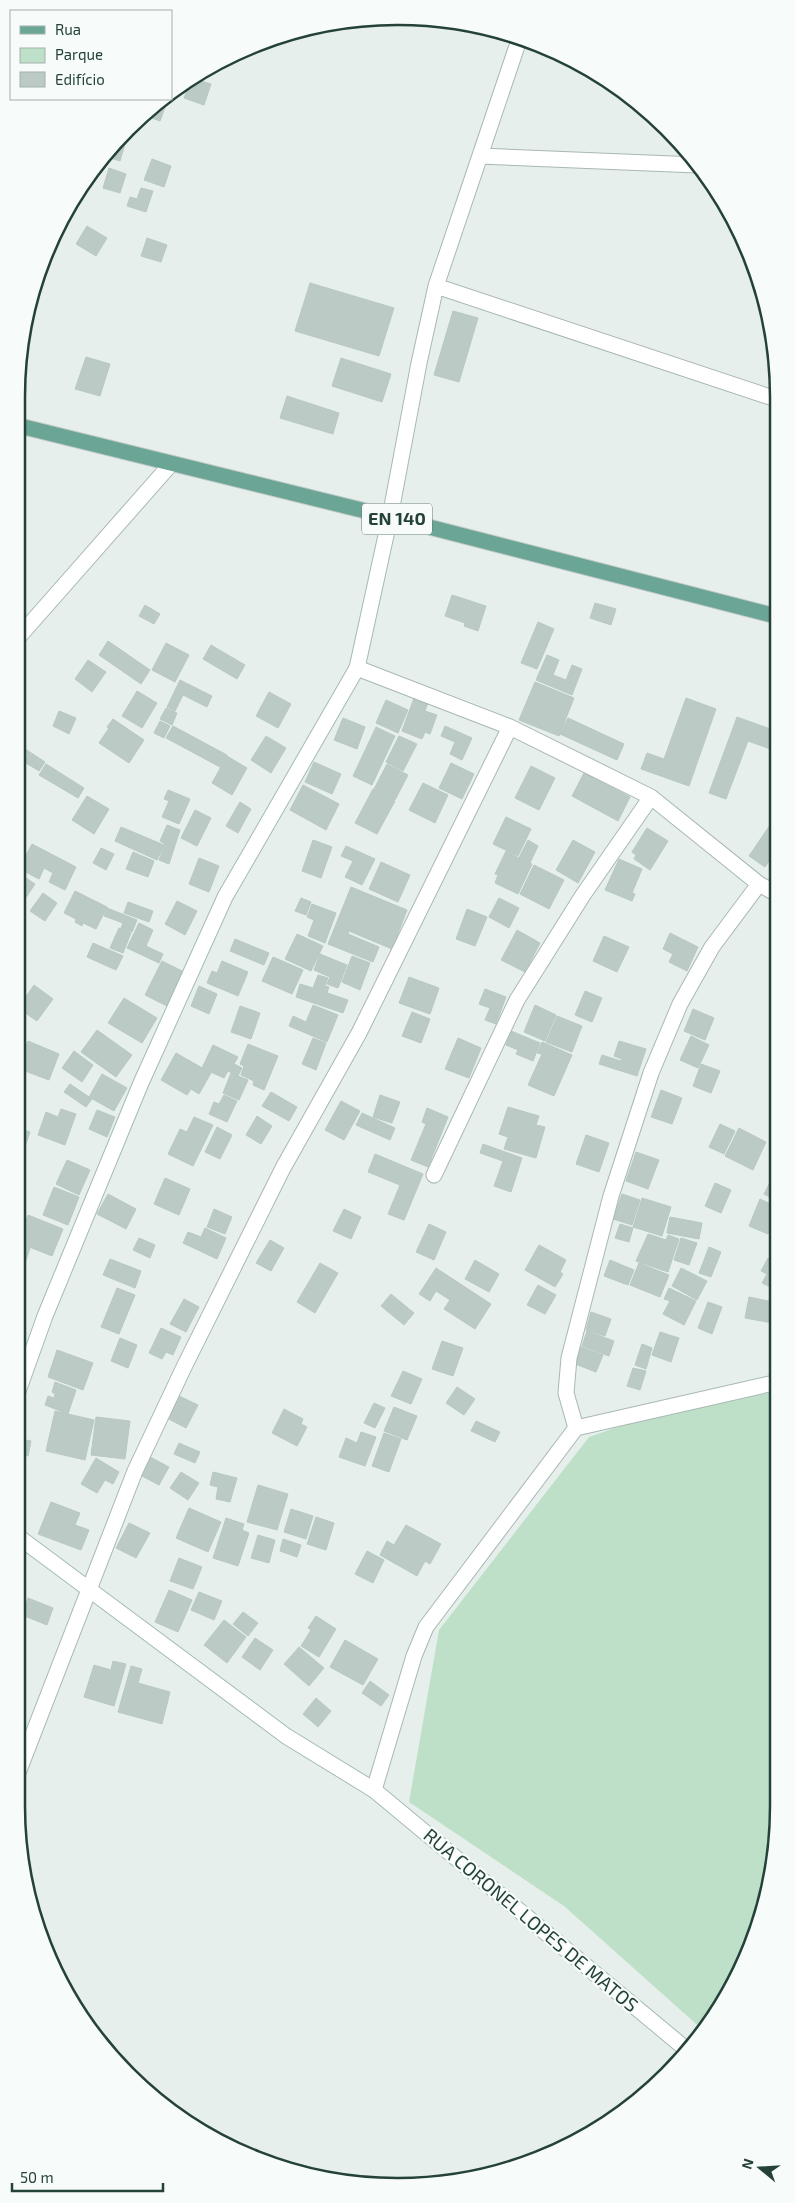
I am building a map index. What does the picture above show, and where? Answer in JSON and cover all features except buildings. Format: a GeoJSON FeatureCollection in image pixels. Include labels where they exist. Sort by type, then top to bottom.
{"type":"FeatureCollection","features":[{"type":"Feature","properties":{"kind":"main road","name":"EN 140"},"geometry":{"type":"LineString","coordinates":[[25,427],[390,517],[770,614]]}},
{"type":"Feature","properties":{"kind":"street"},"geometry":{"type":"LineString","coordinates":[[25,1372],[45,1316],[138,1092],[225,897],[357,668],[390,517],[419,363],[436,286],[517,45]]}},
{"type":"Feature","properties":{"kind":"street"},"geometry":{"type":"LineString","coordinates":[[480,156],[688,165]]}},
{"type":"Feature","properties":{"kind":"street"},"geometry":{"type":"LineString","coordinates":[[436,286],[770,398]]}},
{"type":"Feature","properties":{"kind":"street"},"geometry":{"type":"LineString","coordinates":[[25,630],[171,464]]}},
{"type":"Feature","properties":{"kind":"street"},"geometry":{"type":"LineString","coordinates":[[357,668],[510,727],[651,797],[759,884],[770,890]]}},
{"type":"Feature","properties":{"kind":"street"},"geometry":{"type":"LineString","coordinates":[[25,1755],[134,1471],[283,1168],[359,1033],[510,727]]}},
{"type":"Feature","properties":{"kind":"street"},"geometry":{"type":"LineString","coordinates":[[434,1175],[517,1000],[583,895],[651,797]]}},
{"type":"Feature","properties":{"kind":"street"},"geometry":{"type":"LineString","coordinates":[[576,1428],[566,1393],[569,1358],[611,1196],[651,1073],[680,1004],[712,947],[759,884]]}},
{"type":"Feature","properties":{"kind":"street"},"geometry":{"type":"LineString","coordinates":[[374,1790],[414,1656],[426,1627],[576,1428],[770,1384]]}},
{"type":"Feature","properties":{"kind":"street","name":"RUA CORONEL LOPES DE MATOS"},"geometry":{"type":"LineString","coordinates":[[25,1542],[286,1736],[374,1790],[682,2046]]}},
{"type":"Feature","properties":{"kind":"green space"},"geometry":{"type":"Polygon","coordinates":[[[770,1393],[770,1806],[767,1854],[757,1902],[742,1948],[720,1992],[698,2025],[564,1906],[409,1802],[439,1630],[589,1437],[635,1421],[770,1393]]]}}]}
